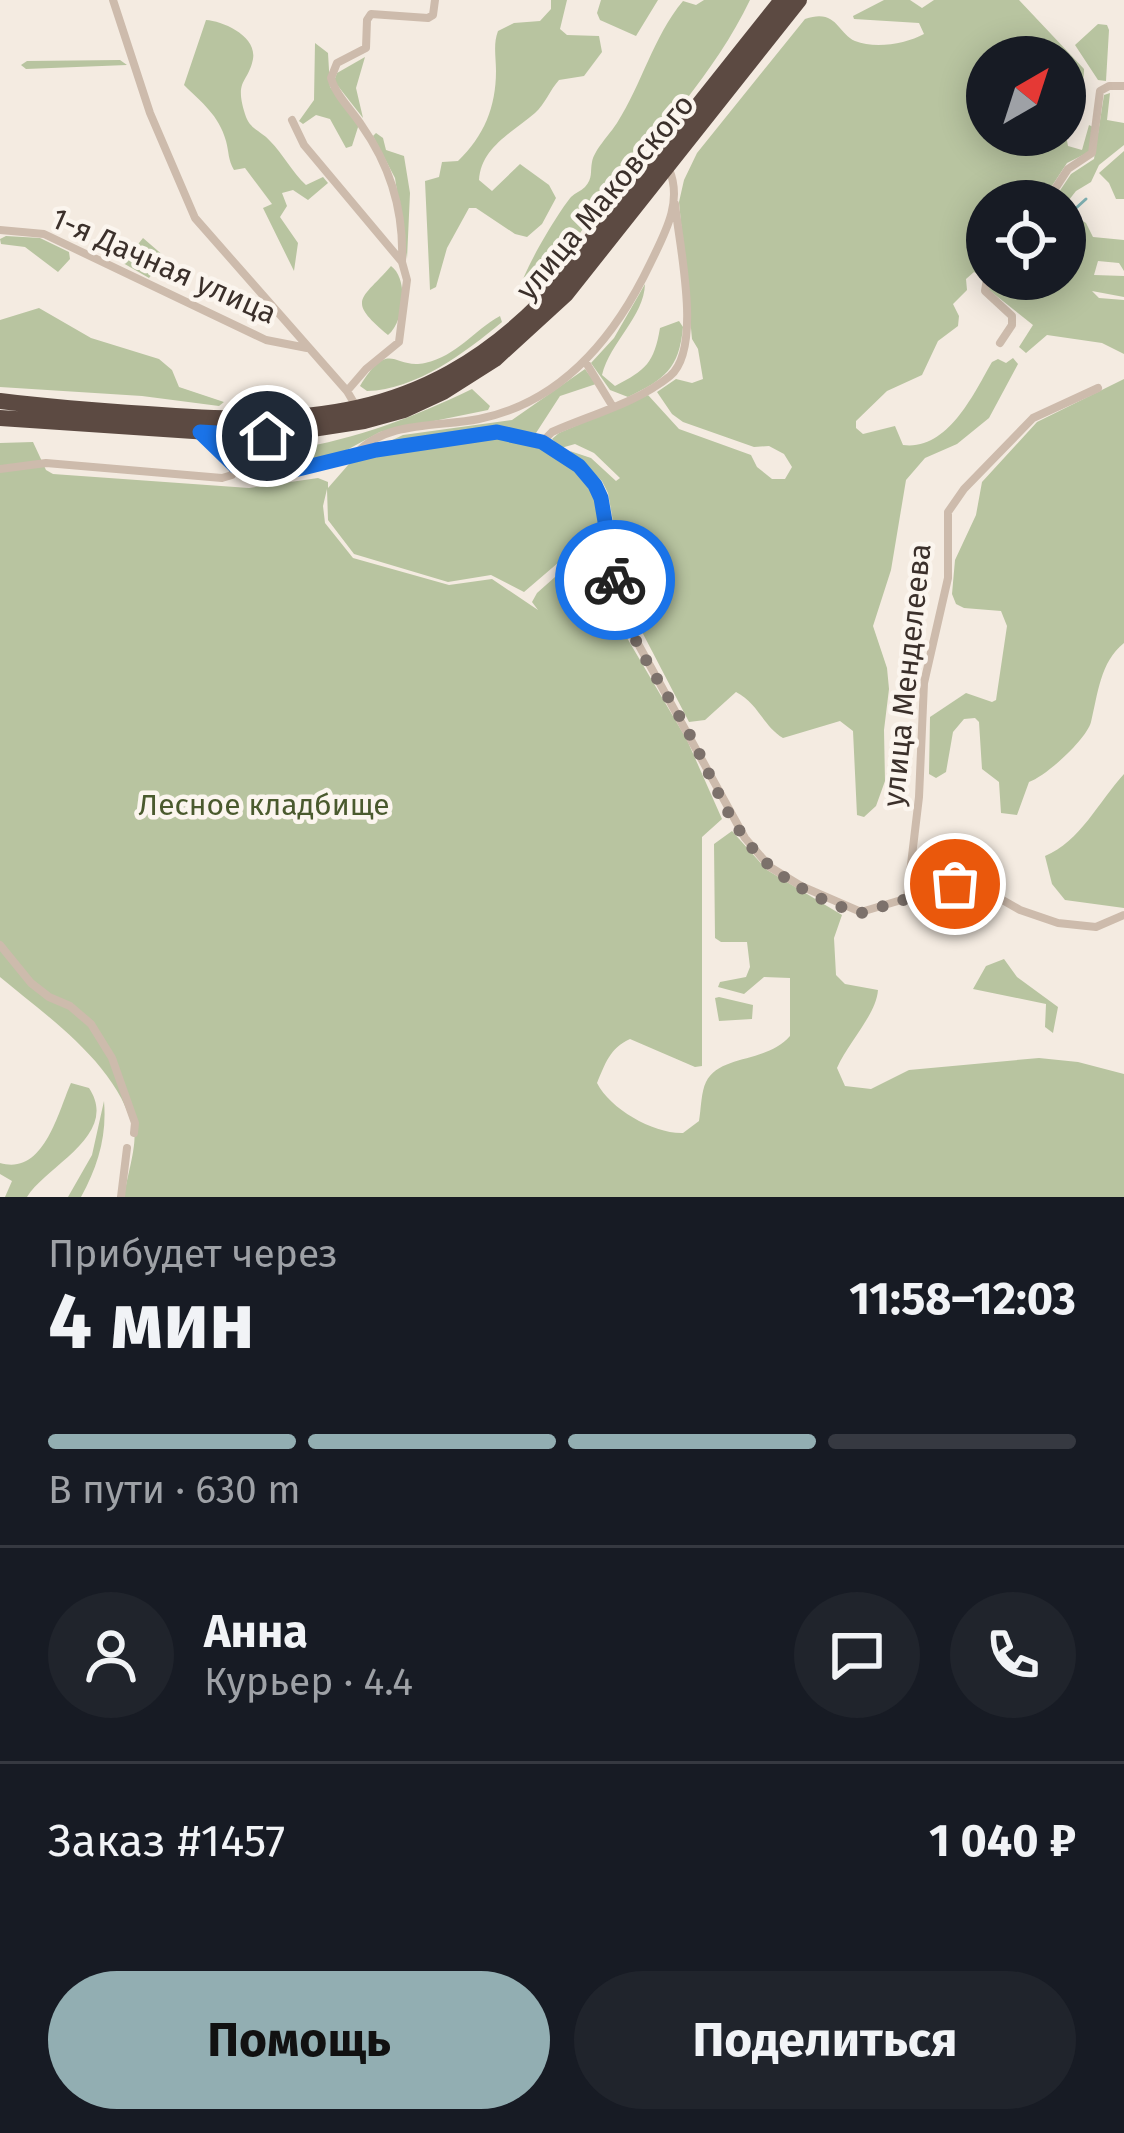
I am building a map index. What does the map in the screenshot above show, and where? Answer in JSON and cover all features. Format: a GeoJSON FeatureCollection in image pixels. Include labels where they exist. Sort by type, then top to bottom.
{"type":"FeatureCollection","features":[{"type":"Feature","properties":{"kind":"highway","name":"улица Маковского"},"geometry":{"type":"LineString","coordinates":[[0,401],[264,422],[358,410],[439,379],[520,324],[557,285],[782,0]]}},
{"type":"Feature","properties":{"kind":"highway","name":"улица Маковского"},"geometry":{"type":"LineString","coordinates":[[0,418],[267,436],[318,430],[404,410],[443,392],[495,359],[566,294],[799,0]]}},
{"type":"Feature","properties":{"kind":"street"},"geometry":{"type":"LineString","coordinates":[[112,0],[150,113],[195,218],[347,391],[358,410]]}},
{"type":"Feature","properties":{"kind":"street"},"geometry":{"type":"LineString","coordinates":[[347,391],[399,342],[407,280],[394,187],[371,140],[331,78],[337,63],[366,49],[371,14],[433,15],[435,0]]}},
{"type":"Feature","properties":{"kind":"street"},"geometry":{"type":"LineString","coordinates":[[1061,180],[1092,153],[1099,93],[1109,86],[1124,86]]}},
{"type":"Feature","properties":{"kind":"street"},"geometry":{"type":"LineString","coordinates":[[292,120],[304,146],[402,262]]}},
{"type":"Feature","properties":{"kind":"street"},"geometry":{"type":"LineString","coordinates":[[542,442],[552,432],[672,375],[685,356],[688,322],[676,188],[668,168]]}},
{"type":"Feature","properties":{"kind":"street"},"geometry":{"type":"LineString","coordinates":[[356,455],[368,441],[392,432],[503,412],[552,386],[585,361],[624,316],[675,203]]}},
{"type":"Feature","properties":{"kind":"street","name":"1-я Дачная улица"},"geometry":{"type":"LineString","coordinates":[[0,230],[44,234],[266,340],[307,348]]}},
{"type":"Feature","properties":{"kind":"street"},"geometry":{"type":"LineString","coordinates":[[995,300],[1012,316],[1012,325],[1000,343]]}},
{"type":"Feature","properties":{"kind":"street"},"geometry":{"type":"LineString","coordinates":[[585,361],[613,406]]}},
{"type":"Feature","properties":{"kind":"street","name":"улица Менделеева"},"geometry":{"type":"LineString","coordinates":[[907,898],[920,797],[924,683],[948,578],[948,512],[1033,418],[1098,388]]}},
{"type":"Feature","properties":{"kind":"street"},"geometry":{"type":"LineString","coordinates":[[200,432],[235,466],[274,475],[356,455],[497,432],[542,442],[579,466],[595,485],[626,622],[745,838],[770,867],[854,911],[955,884],[972,884],[1020,910],[1058,923],[1096,927],[1124,915]]}},
{"type":"Feature","properties":{"kind":"street"},"geometry":{"type":"LineString","coordinates":[[0,469],[46,464],[222,478],[232,475],[235,466]]}},
{"type":"Feature","properties":{"kind":"street"},"geometry":{"type":"LineString","coordinates":[[0,945],[32,983],[70,1006],[103,1041],[135,1123],[134,1133]]}},
{"type":"Feature","properties":{"kind":"street"},"geometry":{"type":"LineString","coordinates":[[122,1197],[127,1148]]}},
{"type":"Feature","properties":{"kind":"green space"},"geometry":{"type":"Polygon","coordinates":[[[551,0],[567,0],[560,29],[567,35],[599,36],[602,52],[584,76],[559,80],[539,109],[500,141],[485,158],[479,180],[492,191],[520,164],[549,185],[556,198],[542,224],[527,237],[469,208],[447,248],[436,287],[430,290],[425,181],[439,177],[442,162],[458,161],[487,120],[494,97],[498,31],[514,23],[540,21],[551,9],[551,0]]]}},
{"type":"Feature","properties":{"kind":"green space"},"geometry":{"type":"Polygon","coordinates":[[[601,0],[658,0],[636,36],[600,20],[601,0]]]}},
{"type":"Feature","properties":{"kind":"green space"},"geometry":{"type":"Polygon","coordinates":[[[704,0],[750,0],[720,53],[684,102],[557,263],[520,293],[549,230],[571,197],[588,184],[596,152],[626,108],[673,15],[683,1],[696,5],[704,0]]]}},
{"type":"Feature","properties":{"kind":"green space"},"geometry":{"type":"Polygon","coordinates":[[[884,0],[910,0],[922,8],[934,0],[1019,0],[1053,36],[966,36],[966,156],[1081,156],[1067,163],[1056,180],[966,180],[966,291],[953,304],[958,326],[938,341],[922,375],[887,391],[856,421],[863,434],[895,426],[903,445],[919,444],[946,430],[958,417],[992,362],[1006,363],[1013,358],[1018,364],[989,418],[957,444],[925,458],[906,480],[891,570],[873,626],[889,689],[885,781],[876,806],[864,817],[857,815],[853,731],[840,721],[783,738],[736,692],[705,720],[689,722],[628,605],[608,493],[602,481],[570,451],[591,458],[616,481],[620,478],[594,453],[575,444],[561,448],[552,439],[648,395],[679,429],[751,455],[772,479],[785,479],[792,467],[784,454],[683,422],[657,392],[676,379],[692,383],[703,379],[692,339],[679,202],[697,153],[805,19],[830,19],[855,41],[872,45],[900,43],[924,34],[919,23],[854,19],[884,0]]]}},
{"type":"Feature","properties":{"kind":"green space"},"geometry":{"type":"Polygon","coordinates":[[[206,20],[229,27],[250,43],[253,59],[241,94],[250,123],[306,185],[323,177],[328,183],[308,200],[293,190],[282,193],[287,206],[280,217],[298,243],[294,271],[263,208],[272,204],[245,168],[234,170],[219,124],[184,85],[206,20]]]}},
{"type":"Feature","properties":{"kind":"green space"},"geometry":{"type":"Polygon","coordinates":[[[1098,24],[1107,25],[1106,81],[1098,80],[1086,62],[1085,36],[1098,24]]]}},
{"type":"Feature","properties":{"kind":"green space"},"geometry":{"type":"Polygon","coordinates":[[[315,43],[328,53],[330,87],[359,124],[352,146],[346,148],[330,119],[316,115],[303,124],[299,121],[314,100],[315,43]]]}},
{"type":"Feature","properties":{"kind":"green space"},"geometry":{"type":"Polygon","coordinates":[[[365,57],[356,88],[363,118],[334,81],[337,73],[365,57]]]}},
{"type":"Feature","properties":{"kind":"green space"},"geometry":{"type":"Polygon","coordinates":[[[120,60],[127,65],[26,69],[21,65],[27,61],[120,60]]]}},
{"type":"Feature","properties":{"kind":"green space"},"geometry":{"type":"Polygon","coordinates":[[[1110,93],[1107,120],[1124,123],[1124,145],[1099,165],[1091,182],[1067,180],[1094,159],[1104,95],[1110,93]]]}},
{"type":"Feature","properties":{"kind":"green space"},"geometry":{"type":"Polygon","coordinates":[[[1089,125],[1093,127],[1086,154],[1089,125]]]}},
{"type":"Feature","properties":{"kind":"green space"},"geometry":{"type":"Polygon","coordinates":[[[376,133],[386,150],[404,156],[410,193],[407,259],[395,178],[373,136],[376,133]]]}},
{"type":"Feature","properties":{"kind":"green space"},"geometry":{"type":"Polygon","coordinates":[[[1124,151],[1124,199],[1116,199],[1099,173],[1124,151]]]}},
{"type":"Feature","properties":{"kind":"green space"},"geometry":{"type":"Polygon","coordinates":[[[1086,223],[1093,237],[1124,240],[1124,271],[1119,263],[1098,261],[1094,275],[1124,276],[1124,297],[1092,291],[1099,298],[1124,300],[1124,354],[1102,343],[1047,335],[1026,353],[1019,347],[1033,325],[1002,300],[1086,300],[1086,223]]]}},
{"type":"Feature","properties":{"kind":"green space"},"geometry":{"type":"Polygon","coordinates":[[[6,236],[40,238],[69,252],[70,259],[58,272],[25,247],[1,244],[6,236]]]}},
{"type":"Feature","properties":{"kind":"green space"},"geometry":{"type":"Polygon","coordinates":[[[143,238],[165,257],[149,278],[123,263],[143,238]]]}},
{"type":"Feature","properties":{"kind":"green space"},"geometry":{"type":"Polygon","coordinates":[[[391,266],[400,280],[402,300],[398,321],[388,335],[366,314],[362,300],[391,266]]]}},
{"type":"Feature","properties":{"kind":"green space"},"geometry":{"type":"Polygon","coordinates":[[[645,284],[639,308],[602,375],[615,386],[641,370],[655,350],[660,328],[679,321],[681,341],[668,371],[628,397],[610,390],[591,363],[614,338],[645,284]]]}},
{"type":"Feature","properties":{"kind":"green space"},"geometry":{"type":"Polygon","coordinates":[[[39,308],[91,338],[159,359],[172,370],[179,387],[224,402],[219,406],[0,387],[0,320],[39,308]]]}},
{"type":"Feature","properties":{"kind":"green space"},"geometry":{"type":"Polygon","coordinates":[[[500,316],[502,322],[488,334],[422,377],[385,389],[367,391],[360,386],[385,359],[414,364],[436,360],[500,316]]]}},
{"type":"Feature","properties":{"kind":"green space"},"geometry":{"type":"Polygon","coordinates":[[[585,369],[596,384],[560,396],[536,433],[501,429],[386,443],[403,435],[512,420],[585,369]]]}},
{"type":"Feature","properties":{"kind":"green space"},"geometry":{"type":"Polygon","coordinates":[[[1124,379],[1124,643],[1105,669],[1082,738],[1029,782],[1017,815],[1001,813],[999,782],[982,769],[975,718],[964,719],[953,732],[946,772],[936,778],[929,774],[930,717],[966,693],[996,700],[1007,626],[1001,611],[956,604],[952,594],[955,560],[976,515],[982,482],[1037,422],[1124,379]]]}},
{"type":"Feature","properties":{"kind":"green space"},"geometry":{"type":"Polygon","coordinates":[[[472,389],[490,406],[488,410],[380,432],[332,458],[273,469],[255,467],[228,449],[293,449],[340,439],[407,418],[472,389]]]}},
{"type":"Feature","properties":{"kind":"green space","name":"Лесное кладбище"},"geometry":{"type":"Polygon","coordinates":[[[495,436],[536,444],[568,462],[590,491],[603,530],[524,592],[491,575],[448,582],[354,554],[328,520],[327,489],[325,523],[353,558],[449,585],[492,579],[538,610],[532,602],[537,593],[591,545],[603,545],[620,626],[687,740],[722,819],[702,837],[702,1066],[630,1039],[606,1063],[597,1083],[603,1093],[646,1124],[683,1133],[699,1121],[704,1086],[713,1073],[768,1051],[790,1036],[790,978],[764,977],[744,994],[718,987],[720,982],[746,977],[750,967],[747,942],[715,938],[714,844],[732,831],[767,870],[842,915],[834,938],[836,975],[845,984],[878,990],[837,1068],[845,1086],[871,1089],[909,1070],[1039,1058],[1124,1074],[1124,1197],[124,1197],[134,1132],[114,1085],[60,1026],[0,977],[0,443],[33,442],[46,470],[53,474],[249,488],[318,478],[328,482],[328,488],[356,456],[495,436]]]}},
{"type":"Feature","properties":{"kind":"green space"},"geometry":{"type":"Polygon","coordinates":[[[1124,774],[1124,908],[1065,900],[1052,884],[1045,856],[1079,831],[1124,774]]]}},
{"type":"Feature","properties":{"kind":"green space"},"geometry":{"type":"Polygon","coordinates":[[[957,890],[976,891],[990,903],[962,927],[955,914],[931,916],[920,908],[921,900],[957,890]]]}},
{"type":"Feature","properties":{"kind":"green space"},"geometry":{"type":"Polygon","coordinates":[[[1004,959],[1017,977],[1058,1007],[1053,1033],[1045,1027],[1046,1004],[973,989],[986,966],[1004,959]]]}},
{"type":"Feature","properties":{"kind":"green space"},"geometry":{"type":"Polygon","coordinates":[[[715,998],[753,1005],[752,1019],[719,1021],[715,998]]]}},
{"type":"Feature","properties":{"kind":"green space"},"geometry":{"type":"Polygon","coordinates":[[[71,1083],[89,1088],[96,1105],[88,1135],[27,1197],[5,1197],[12,1181],[0,1174],[0,1163],[28,1160],[38,1151],[71,1083]]]}},
{"type":"Feature","properties":{"kind":"green space"},"geometry":{"type":"Polygon","coordinates":[[[104,1101],[103,1139],[92,1174],[81,1197],[68,1197],[92,1155],[104,1101]]]}},
{"type":"Feature","properties":{"kind":"way so far"},"geometry":{"type":"LineString","coordinates":[[615,580],[626,622],[733,822],[770,867],[861,913],[955,884]]}},
{"type":"Feature","properties":{"kind":"route"},"geometry":{"type":"LineString","coordinates":[[267,436],[200,432],[235,466],[274,475],[376,450],[497,432],[542,442],[579,466],[595,485],[615,580]]}}]}
